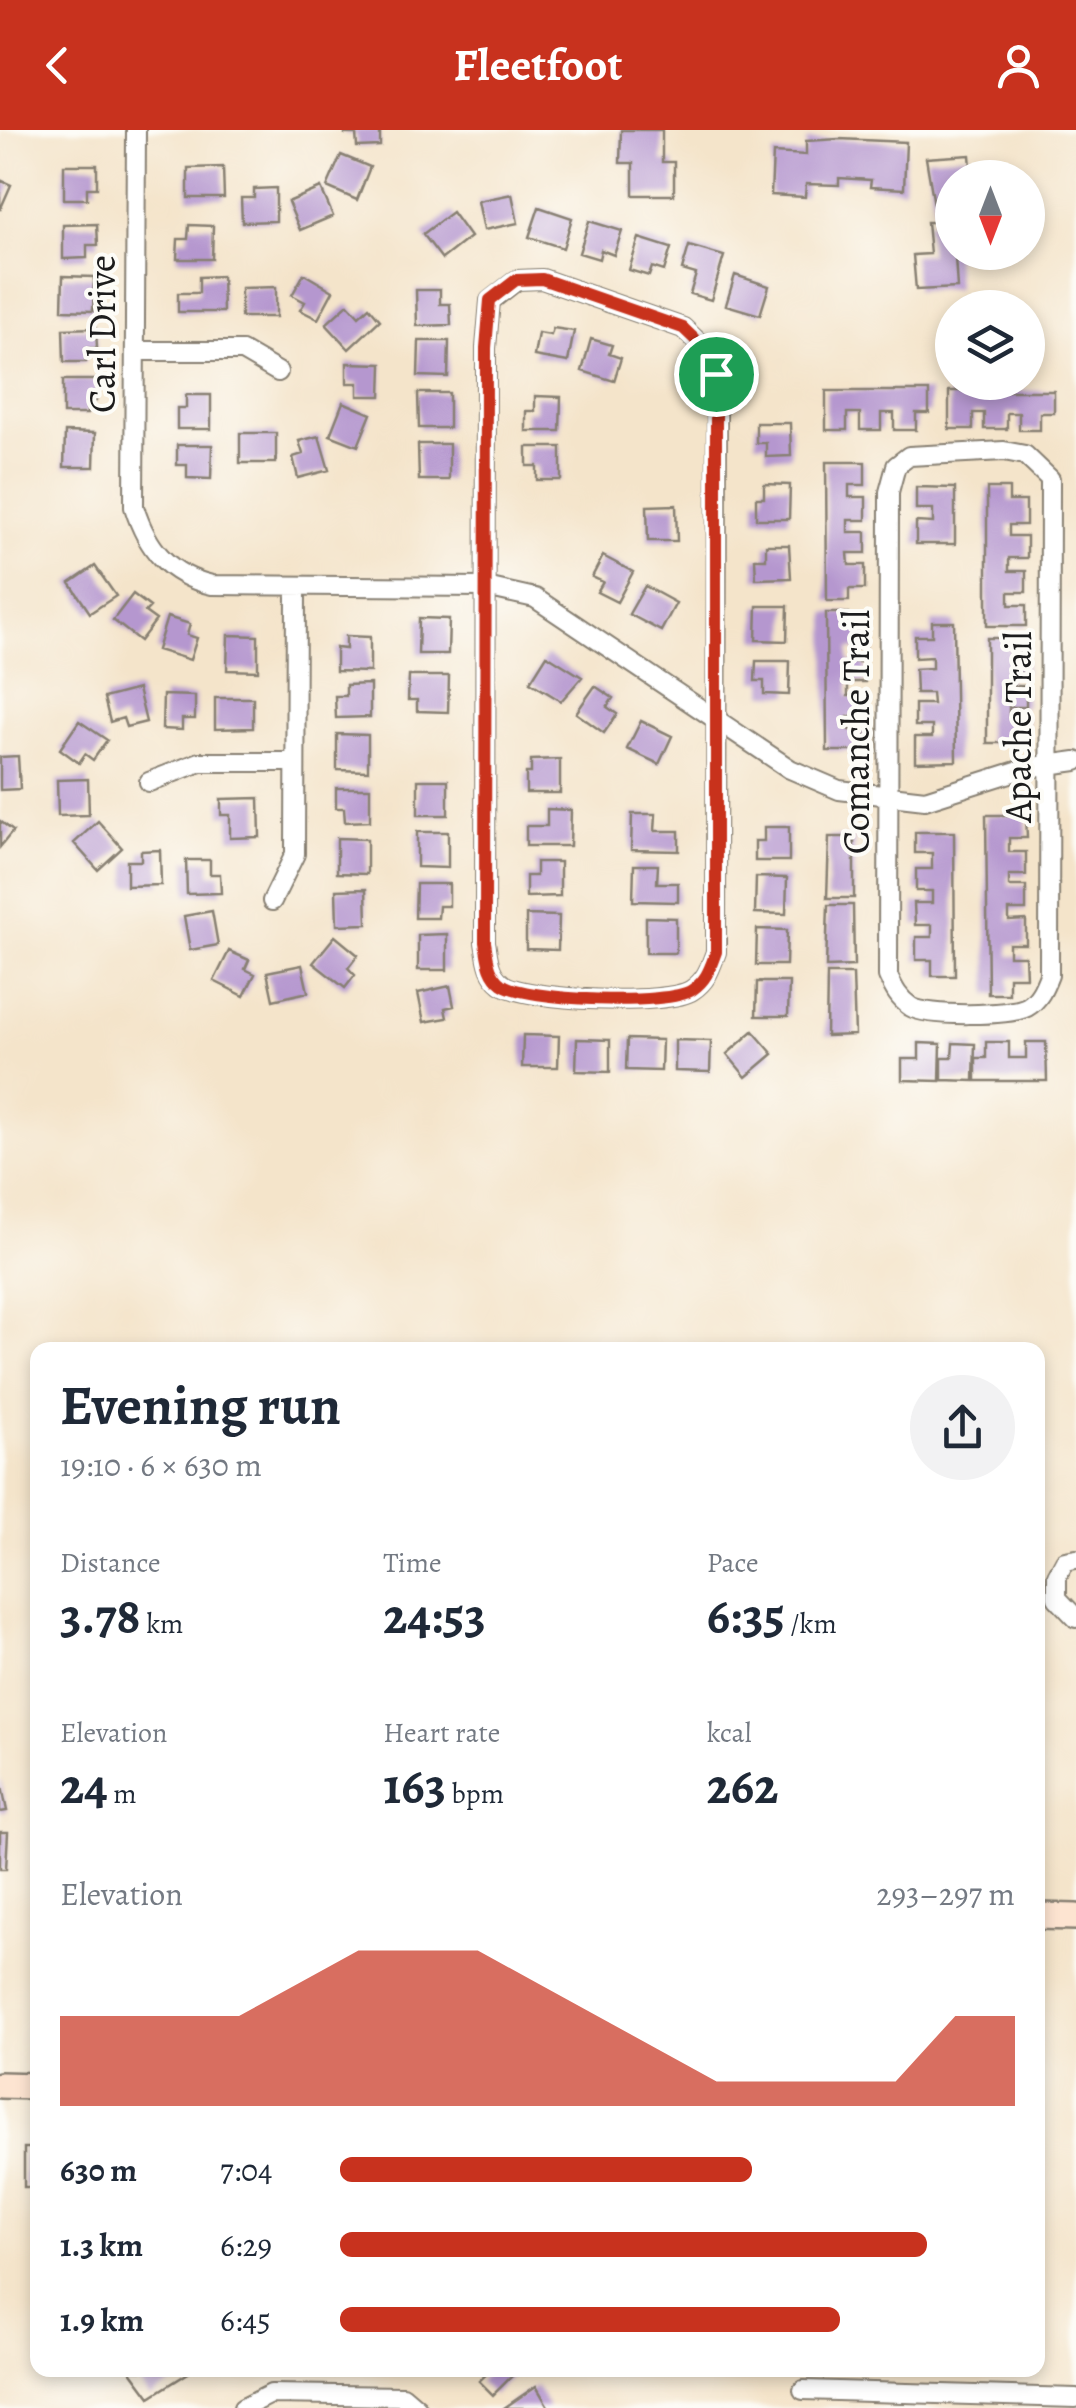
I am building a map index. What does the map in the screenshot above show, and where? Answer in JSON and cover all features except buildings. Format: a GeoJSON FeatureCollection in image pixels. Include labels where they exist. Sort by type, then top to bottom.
{"type":"FeatureCollection","features":[{"type":"Feature","properties":{"kind":"street","name":"Carl Drive"},"geometry":{"type":"LineString","coordinates":[[136,130],[134,506],[144,537],[163,562],[188,580],[212,585],[296,587]]}},
{"type":"Feature","properties":{"kind":"street"},"geometry":{"type":"LineString","coordinates":[[542,279],[683,328],[705,349],[716,374],[713,716],[716,952],[707,977],[691,991],[673,998],[526,995],[504,985],[490,970],[485,942],[486,348],[490,300],[516,280],[542,279]]}},
{"type":"Feature","properties":{"kind":"street"},"geometry":{"type":"LineString","coordinates":[[135,351],[242,351],[278,372]]}},
{"type":"Feature","properties":{"kind":"street","name":"Apache Trail"},"geometry":{"type":"LineString","coordinates":[[896,466],[909,456],[1025,454],[1050,478],[1052,508],[1049,976],[1041,994],[1015,1011],[938,1013],[915,1010],[898,996]]}},
{"type":"Feature","properties":{"kind":"street","name":"Comanche Trail"},"geometry":{"type":"LineString","coordinates":[[896,466],[889,492],[888,976],[898,996]]}},
{"type":"Feature","properties":{"kind":"street"},"geometry":{"type":"LineString","coordinates":[[272,901],[295,854],[296,587],[486,587],[535,598],[790,769],[840,790],[926,800],[1076,761]]}},
{"type":"Feature","properties":{"kind":"street"},"geometry":{"type":"LineString","coordinates":[[149,782],[200,762],[296,762]]}},
{"type":"Feature","properties":{"kind":"street"},"geometry":{"type":"LineString","coordinates":[[1076,1559],[1065,1560],[1057,1576],[1057,1598],[1076,1618]]}},
{"type":"Feature","properties":{"kind":"street"},"geometry":{"type":"LineString","coordinates":[[1045,1602],[1057,1598]]}},
{"type":"Feature","properties":{"kind":"street"},"geometry":{"type":"LineString","coordinates":[[1045,1916],[1076,1917]]}},
{"type":"Feature","properties":{"kind":"street"},"geometry":{"type":"LineString","coordinates":[[0,2085],[30,2086]]}},
{"type":"Feature","properties":{"kind":"street"},"geometry":{"type":"LineString","coordinates":[[804,2390],[1076,2398]]}},
{"type":"Feature","properties":{"kind":"street"},"geometry":{"type":"LineString","coordinates":[[243,2408],[271,2394],[410,2402]]}},
{"type":"Feature","properties":{"kind":"route"},"geometry":{"type":"LineString","coordinates":[[542,279],[583,291],[683,328],[705,349],[716,374],[716,952],[707,977],[691,991],[673,998],[526,995],[504,985],[490,970],[485,942],[486,348],[490,300],[516,280],[542,279]]}}]}
